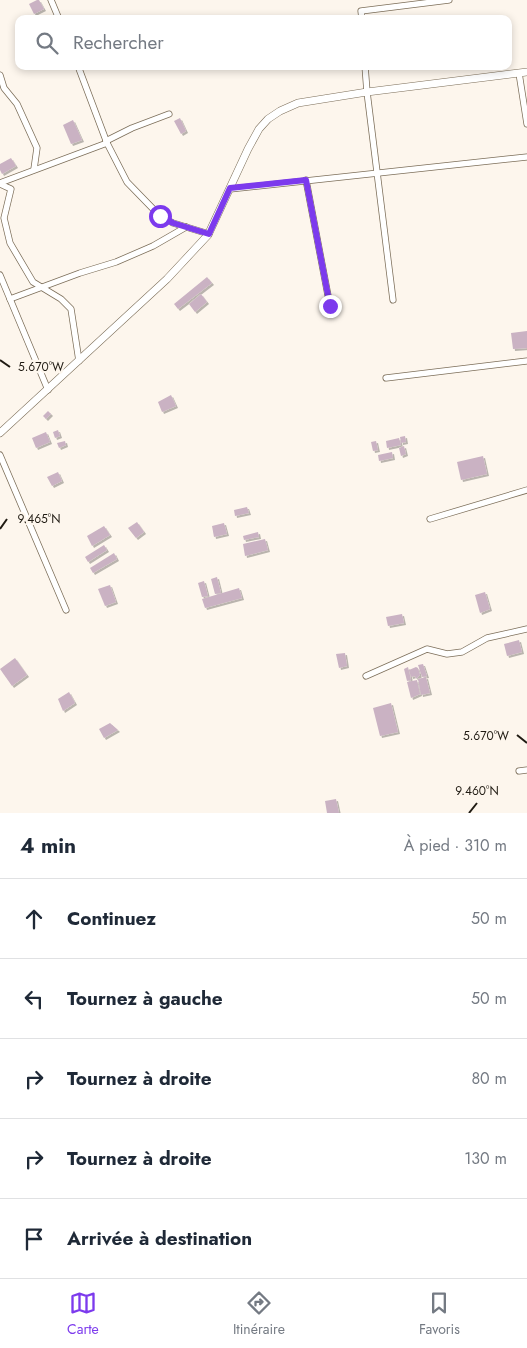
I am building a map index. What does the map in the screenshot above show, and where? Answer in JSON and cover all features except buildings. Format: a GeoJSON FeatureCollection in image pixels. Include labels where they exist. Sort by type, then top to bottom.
{"type":"FeatureCollection","features":[{"type":"Feature","properties":{"kind":"street"},"geometry":{"type":"LineString","coordinates":[[51,0],[57,15]]}},
{"type":"Feature","properties":{"kind":"street"},"geometry":{"type":"LineString","coordinates":[[362,15],[361,11],[449,0]]}},
{"type":"Feature","properties":{"kind":"street"},"geometry":{"type":"LineString","coordinates":[[80,70],[107,142],[127,182],[160,216],[173,223],[209,234]]}},
{"type":"Feature","properties":{"kind":"street"},"geometry":{"type":"LineString","coordinates":[[365,70],[393,300]]}},
{"type":"Feature","properties":{"kind":"street"},"geometry":{"type":"LineString","coordinates":[[0,433],[168,279],[209,234],[248,149],[259,129],[268,119],[280,111],[298,104],[367,92],[527,72]]}},
{"type":"Feature","properties":{"kind":"street"},"geometry":{"type":"LineString","coordinates":[[519,73],[527,124]]}},
{"type":"Feature","properties":{"kind":"street"},"geometry":{"type":"LineString","coordinates":[[0,75],[4,88],[17,104],[37,148],[34,170]]}},
{"type":"Feature","properties":{"kind":"street"},"geometry":{"type":"LineString","coordinates":[[0,184],[107,142],[132,128],[169,114]]}},
{"type":"Feature","properties":{"kind":"street"},"geometry":{"type":"LineString","coordinates":[[230,188],[527,157]]}},
{"type":"Feature","properties":{"kind":"street"},"geometry":{"type":"LineString","coordinates":[[306,180],[330,306]]}},
{"type":"Feature","properties":{"kind":"street"},"geometry":{"type":"LineString","coordinates":[[0,184],[11,189],[4,218],[10,243],[33,282],[61,299],[71,309],[79,361]]}},
{"type":"Feature","properties":{"kind":"street"},"geometry":{"type":"LineString","coordinates":[[10,299],[116,262],[153,246],[186,227]]}},
{"type":"Feature","properties":{"kind":"street"},"geometry":{"type":"LineString","coordinates":[[0,274],[48,390]]}},
{"type":"Feature","properties":{"kind":"street"},"geometry":{"type":"LineString","coordinates":[[386,378],[527,361]]}},
{"type":"Feature","properties":{"kind":"street"},"geometry":{"type":"LineString","coordinates":[[0,455],[66,610]]}},
{"type":"Feature","properties":{"kind":"street"},"geometry":{"type":"LineString","coordinates":[[430,519],[527,490]]}},
{"type":"Feature","properties":{"kind":"street"},"geometry":{"type":"LineString","coordinates":[[366,676],[427,649],[447,654],[462,652],[487,638],[527,629]]}},
{"type":"Feature","properties":{"kind":"street"},"geometry":{"type":"LineString","coordinates":[[519,772],[527,770]]}},
{"type":"Feature","properties":{"kind":"route"},"geometry":{"type":"LineString","coordinates":[[160,216],[173,223],[209,234],[230,188],[306,180],[330,306]]}}]}
